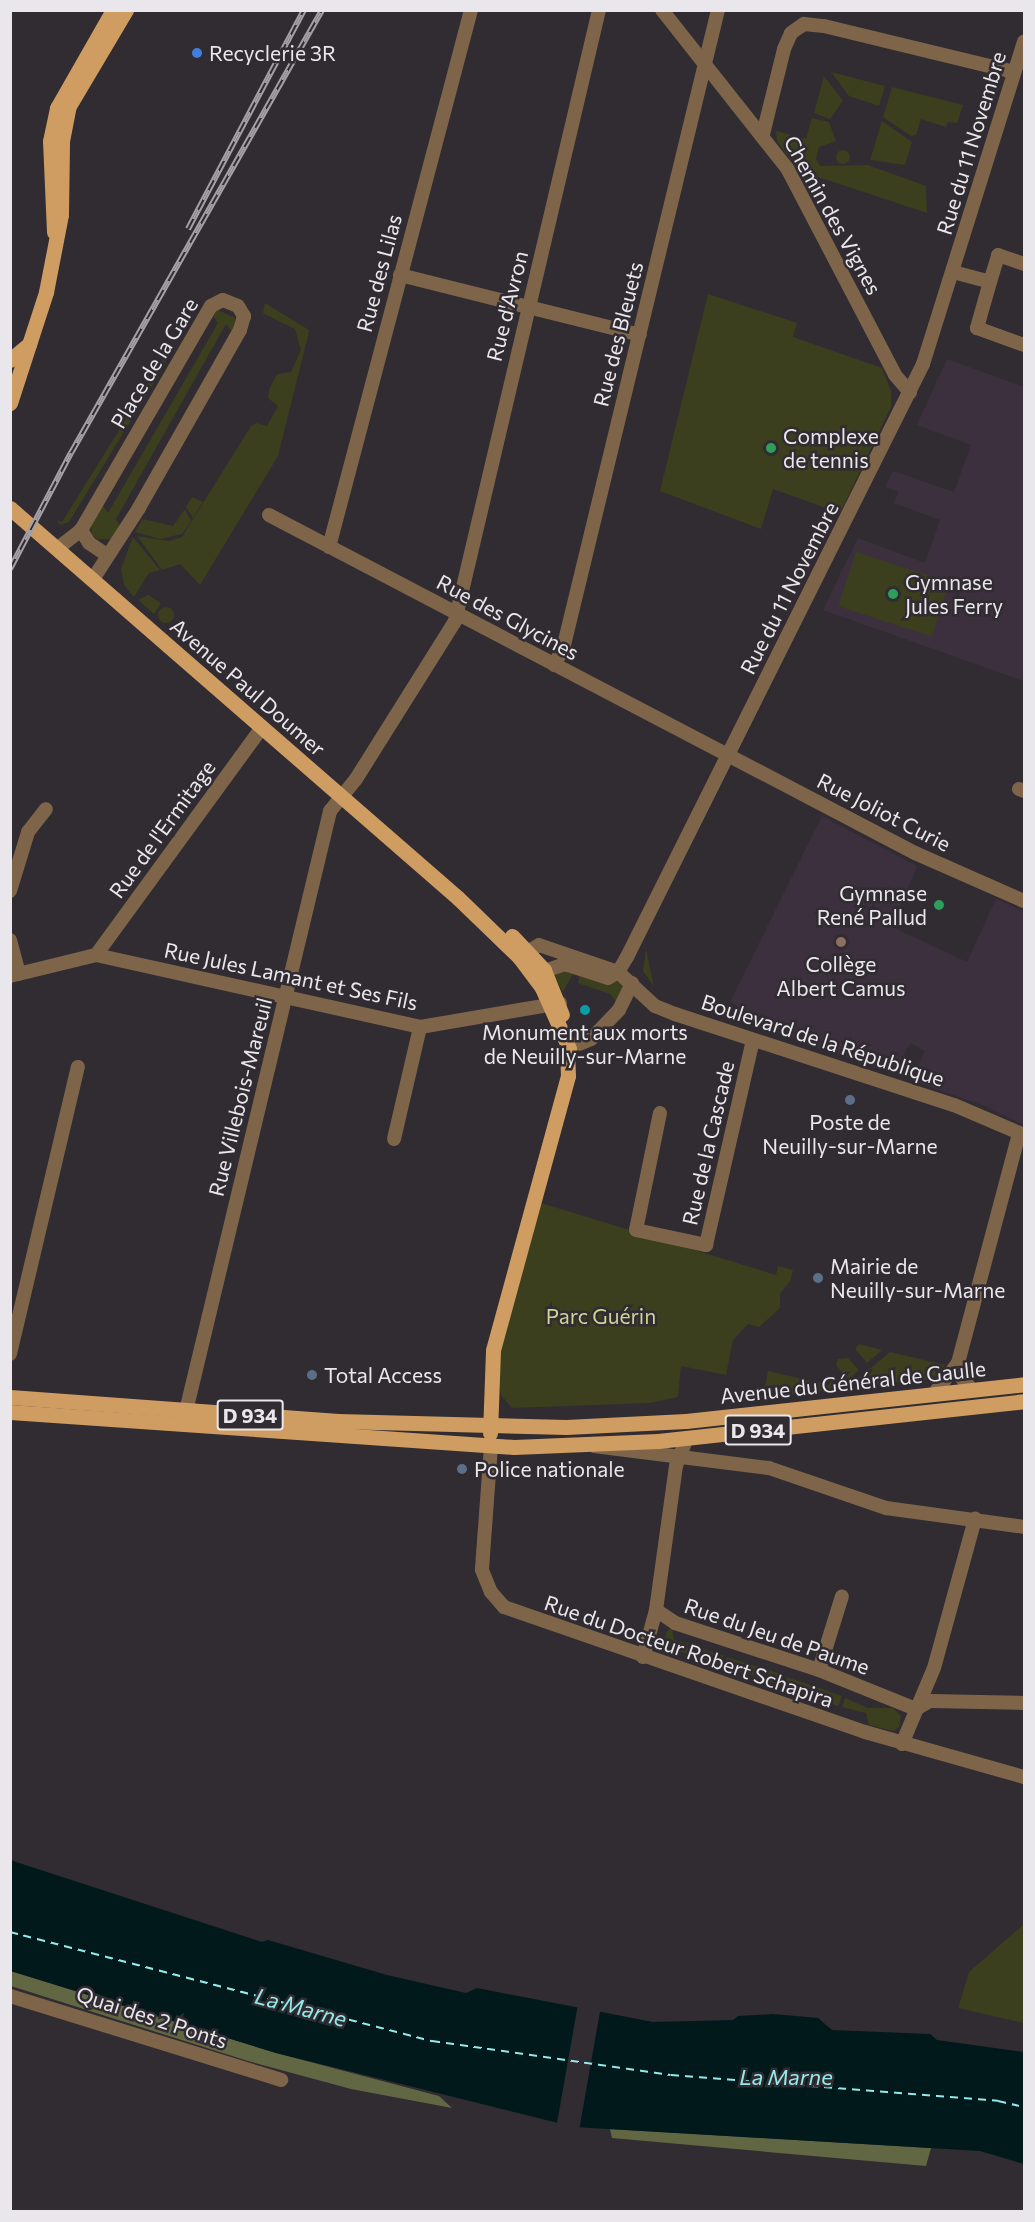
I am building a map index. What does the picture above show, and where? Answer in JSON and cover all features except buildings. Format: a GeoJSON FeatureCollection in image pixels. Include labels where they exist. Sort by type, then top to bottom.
{"type":"FeatureCollection","features":[{"type":"Feature","properties":{"kind":"main road"},"geometry":{"type":"LineString","coordinates":[[55,238],[51,214],[52,125],[63,92],[112,10]]}},
{"type":"Feature","properties":{"kind":"main road"},"geometry":{"type":"LineString","coordinates":[[10,404],[46,292],[55,238],[62,214],[62,141],[69,106],[126,10]]}},
{"type":"Feature","properties":{"kind":"main road"},"geometry":{"type":"LineString","coordinates":[[10,360],[29,344]]}},
{"type":"Feature","properties":{"kind":"main road","name":"Avenue Paul Doumer"},"geometry":{"type":"LineString","coordinates":[[10,508],[523,953],[539,973],[558,1004],[569,1048],[568,1076],[493,1350],[490,1431]]}},
{"type":"Feature","properties":{"kind":"main road","name":"Avenue du Général de Gaulle"},"geometry":{"type":"LineString","coordinates":[[490,1431],[686,1421],[1024,1384]]}},
{"type":"Feature","properties":{"kind":"main road","name":"D 934"},"geometry":{"type":"LineString","coordinates":[[10,1397],[490,1431]]}},
{"type":"Feature","properties":{"kind":"main road","name":"Avenue du Général de Gaulle"},"geometry":{"type":"LineString","coordinates":[[490,1431],[586,1444],[687,1438],[1024,1401]]}},
{"type":"Feature","properties":{"kind":"main road","name":"D 934"},"geometry":{"type":"LineString","coordinates":[[10,1412],[388,1440],[490,1431]]}},
{"type":"Feature","properties":{"kind":"main road"},"geometry":{"type":"LineString","coordinates":[[686,1421],[687,1438]]}},
{"type":"Feature","properties":{"kind":"street","name":"Rue des Lilas"},"geometry":{"type":"LineString","coordinates":[[329,547],[471,10]]}},
{"type":"Feature","properties":{"kind":"street","name":"Rue d'Avron"},"geometry":{"type":"LineString","coordinates":[[341,796],[450,630],[456,612],[599,10]]}},
{"type":"Feature","properties":{"kind":"street","name":"Chemin des Vignes"},"geometry":{"type":"LineString","coordinates":[[662,10],[763,134],[787,168],[896,375],[910,392]]}},
{"type":"Feature","properties":{"kind":"street","name":"Rue des Bleuets"},"geometry":{"type":"LineString","coordinates":[[554,665],[563,649],[718,10]]}},
{"type":"Feature","properties":{"kind":"street"},"geometry":{"type":"LineString","coordinates":[[763,134],[784,49],[791,33],[804,24],[824,26],[1014,72]]}},
{"type":"Feature","properties":{"kind":"street","name":"Rue du 11 Novembre"},"geometry":{"type":"LineString","coordinates":[[618,972],[910,392],[953,272],[1024,41]]}},
{"type":"Feature","properties":{"kind":"street"},"geometry":{"type":"LineString","coordinates":[[1024,264],[998,255],[977,328],[1024,345]]}},
{"type":"Feature","properties":{"kind":"street"},"geometry":{"type":"LineString","coordinates":[[953,272],[990,282]]}},
{"type":"Feature","properties":{"kind":"street"},"geometry":{"type":"LineString","coordinates":[[400,275],[528,309],[640,335]]}},
{"type":"Feature","properties":{"kind":"street","name":"Place de la Gare"},"geometry":{"type":"LineString","coordinates":[[58,548],[81,530],[211,306],[224,300],[238,306],[244,316],[240,330],[130,523],[93,579]]}},
{"type":"Feature","properties":{"kind":"street","name":"Rue des Glycines"},"geometry":{"type":"LineString","coordinates":[[269,515],[728,756]]}},
{"type":"Feature","properties":{"kind":"street"},"geometry":{"type":"LineString","coordinates":[[81,530],[89,543],[107,555]]}},
{"type":"Feature","properties":{"kind":"street","name":"Rue de l'Ermitage"},"geometry":{"type":"LineString","coordinates":[[96,955],[262,727]]}},
{"type":"Feature","properties":{"kind":"street","name":"Rue Joliot Curie"},"geometry":{"type":"LineString","coordinates":[[728,756],[915,853],[1024,901]]}},
{"type":"Feature","properties":{"kind":"street","name":"Rue Villebois-Mareuil"},"geometry":{"type":"LineString","coordinates":[[186,1411],[330,811],[341,796]]}},
{"type":"Feature","properties":{"kind":"street"},"geometry":{"type":"LineString","coordinates":[[10,891],[28,832],[46,809]]}},
{"type":"Feature","properties":{"kind":"street"},"geometry":{"type":"LineString","coordinates":[[10,940],[15,975]]}},
{"type":"Feature","properties":{"kind":"street"},"geometry":{"type":"LineString","coordinates":[[523,953],[539,945],[618,972]]}},
{"type":"Feature","properties":{"kind":"street","name":"Rue Jules Lamant et Ses Fils"},"geometry":{"type":"LineString","coordinates":[[15,975],[96,955],[420,1028],[558,1004]]}},
{"type":"Feature","properties":{"kind":"street"},"geometry":{"type":"LineString","coordinates":[[539,973],[565,964],[608,978],[618,972]]}},
{"type":"Feature","properties":{"kind":"street","name":"Boulevard de la République"},"geometry":{"type":"LineString","coordinates":[[618,972],[655,1006],[954,1106],[1022,1134]]}},
{"type":"Feature","properties":{"kind":"street"},"geometry":{"type":"LineString","coordinates":[[569,1048],[591,1039],[620,1010],[632,983]]}},
{"type":"Feature","properties":{"kind":"street"},"geometry":{"type":"LineString","coordinates":[[394,1139],[420,1028]]}},
{"type":"Feature","properties":{"kind":"street","name":"Rue de la Cascade"},"geometry":{"type":"LineString","coordinates":[[660,1113],[636,1230],[706,1245],[753,1040]]}},
{"type":"Feature","properties":{"kind":"street"},"geometry":{"type":"LineString","coordinates":[[10,1354],[78,1067]]}},
{"type":"Feature","properties":{"kind":"street"},"geometry":{"type":"LineString","coordinates":[[933,1395],[958,1363],[1022,1134]]}},
{"type":"Feature","properties":{"kind":"street"},"geometry":{"type":"LineString","coordinates":[[958,1363],[961,1377],[972,1390]]}},
{"type":"Feature","properties":{"kind":"street","name":"Rue du Docteur Robert Schapira"},"geometry":{"type":"LineString","coordinates":[[490,1431],[481,1558],[486,1582],[497,1601],[527,1618],[902,1744],[1024,1776]]}},
{"type":"Feature","properties":{"kind":"street","name":"Rue du Jeu de Paume"},"geometry":{"type":"LineString","coordinates":[[687,1438],[680,1457],[656,1610],[675,1623],[819,1670],[916,1709]]}},
{"type":"Feature","properties":{"kind":"street"},"geometry":{"type":"LineString","coordinates":[[586,1444],[614,1451],[784,1471],[886,1508],[1024,1527]]}},
{"type":"Feature","properties":{"kind":"street"},"geometry":{"type":"LineString","coordinates":[[902,1744],[934,1668],[975,1519]]}},
{"type":"Feature","properties":{"kind":"street"},"geometry":{"type":"LineString","coordinates":[[819,1670],[842,1596]]}},
{"type":"Feature","properties":{"kind":"street"},"geometry":{"type":"LineString","coordinates":[[643,1657],[656,1610]]}},
{"type":"Feature","properties":{"kind":"street"},"geometry":{"type":"LineString","coordinates":[[916,1709],[930,1701],[1024,1703]]}},
{"type":"Feature","properties":{"kind":"street","name":"Quai des 2 Ponts"},"geometry":{"type":"LineString","coordinates":[[10,1996],[281,2080]]}},
{"type":"Feature","properties":{"kind":"shaded area"},"geometry":{"type":"Polygon","coordinates":[[[947,359],[1024,387],[1024,681],[823,610],[858,538],[925,563],[940,520],[894,503],[898,492],[885,487],[893,471],[954,492],[971,445],[917,425],[947,359]]]}},
{"type":"Feature","properties":{"kind":"shaded area","name":"Collège Albert Camus"},"geometry":{"type":"Polygon","coordinates":[[[822,816],[917,866],[892,927],[967,962],[996,899],[1024,911],[1024,1125],[985,1106],[911,1080],[925,1051],[910,1043],[894,1074],[732,1018],[737,1005],[730,1002],[822,816]]]}},
{"type":"Feature","properties":{"kind":"green space"},"geometry":{"type":"Polygon","coordinates":[[[831,72],[885,86],[879,106],[849,96],[831,72]]]}},
{"type":"Feature","properties":{"kind":"green space"},"geometry":{"type":"Polygon","coordinates":[[[824,76],[843,101],[830,119],[814,113],[824,76]]]}},
{"type":"Feature","properties":{"kind":"green space"},"geometry":{"type":"Polygon","coordinates":[[[892,87],[963,105],[957,123],[948,122],[946,127],[921,119],[916,135],[911,136],[883,117],[892,87]]]}},
{"type":"Feature","properties":{"kind":"green space"},"geometry":{"type":"Polygon","coordinates":[[[812,118],[829,122],[836,141],[819,147],[816,159],[820,166],[868,165],[926,186],[927,213],[797,170],[777,141],[776,131],[806,139],[812,118]]]}},
{"type":"Feature","properties":{"kind":"green space"},"geometry":{"type":"Polygon","coordinates":[[[882,121],[912,142],[905,165],[870,160],[882,121]]]}},
{"type":"Feature","properties":{"kind":"green space"},"geometry":{"type":"Polygon","coordinates":[[[843,150],[848,152],[850,157],[848,162],[843,164],[838,162],[836,157],[838,152],[843,150]]]}},
{"type":"Feature","properties":{"kind":"green space","name":"Complexe de tennis"},"geometry":{"type":"Polygon","coordinates":[[[708,294],[797,323],[793,337],[882,368],[891,391],[891,407],[840,513],[773,489],[761,529],[660,491],[708,294]]]}},
{"type":"Feature","properties":{"kind":"green space"},"geometry":{"type":"Polygon","coordinates":[[[265,303],[309,330],[308,336],[278,456],[200,585],[180,564],[162,570],[137,536],[169,541],[182,537],[251,426],[256,423],[267,426],[278,406],[268,398],[269,390],[277,374],[291,372],[301,350],[295,329],[263,313],[265,303]]]}},
{"type":"Feature","properties":{"kind":"green space"},"geometry":{"type":"Polygon","coordinates":[[[218,310],[235,318],[234,334],[226,324],[116,519],[122,529],[113,539],[97,539],[92,534],[91,524],[102,504],[108,513],[218,323],[211,313],[218,310]]]}},
{"type":"Feature","properties":{"kind":"green space"},"geometry":{"type":"Polygon","coordinates":[[[167,353],[170,355],[155,381],[69,522],[60,525],[57,520],[62,522],[167,353]]]}},
{"type":"Feature","properties":{"kind":"green space"},"geometry":{"type":"Polygon","coordinates":[[[192,497],[203,502],[193,518],[186,507],[192,497]]]}},
{"type":"Feature","properties":{"kind":"green space"},"geometry":{"type":"Polygon","coordinates":[[[185,509],[191,521],[182,534],[160,539],[135,532],[143,519],[173,526],[185,509]]]}},
{"type":"Feature","properties":{"kind":"green space"},"geometry":{"type":"Polygon","coordinates":[[[133,537],[160,570],[149,573],[134,597],[124,585],[121,569],[133,537]]]}},
{"type":"Feature","properties":{"kind":"green space","name":"Gymnase Jules Ferry"},"geometry":{"type":"Polygon","coordinates":[[[856,552],[949,582],[932,636],[838,606],[856,552]]]}},
{"type":"Feature","properties":{"kind":"green space"},"geometry":{"type":"Polygon","coordinates":[[[148,595],[161,603],[154,614],[138,600],[148,595]]]}},
{"type":"Feature","properties":{"kind":"green space"},"geometry":{"type":"Polygon","coordinates":[[[163,607],[169,607],[174,615],[172,621],[163,623],[158,618],[158,612],[163,607]]]}},
{"type":"Feature","properties":{"kind":"green space"},"geometry":{"type":"Polygon","coordinates":[[[646,949],[654,987],[643,971],[646,949]]]}},
{"type":"Feature","properties":{"kind":"green space"},"geometry":{"type":"Polygon","coordinates":[[[557,969],[574,972],[563,992],[555,977],[557,969]]]}},
{"type":"Feature","properties":{"kind":"green space"},"geometry":{"type":"Polygon","coordinates":[[[580,974],[625,983],[617,1003],[610,994],[578,983],[580,974]]]}},
{"type":"Feature","properties":{"kind":"green space","name":"Parc Guérin"},"geometry":{"type":"Polygon","coordinates":[[[538,1202],[776,1275],[778,1266],[793,1270],[790,1281],[780,1294],[780,1308],[759,1327],[748,1324],[733,1340],[726,1375],[681,1366],[678,1397],[650,1403],[512,1408],[501,1395],[497,1365],[538,1202]]]}},
{"type":"Feature","properties":{"kind":"green space"},"geometry":{"type":"Polygon","coordinates":[[[859,1344],[882,1350],[867,1363],[855,1349],[859,1344]]]}},
{"type":"Feature","properties":{"kind":"green space"},"geometry":{"type":"Polygon","coordinates":[[[890,1352],[945,1365],[933,1379],[859,1387],[854,1382],[890,1352]]]}},
{"type":"Feature","properties":{"kind":"green space"},"geometry":{"type":"Polygon","coordinates":[[[848,1358],[859,1370],[848,1380],[836,1365],[838,1359],[848,1358]]]}},
{"type":"Feature","properties":{"kind":"green space"},"geometry":{"type":"Polygon","coordinates":[[[768,1371],[829,1385],[833,1374],[843,1385],[838,1389],[754,1399],[755,1392],[764,1393],[768,1371]]]}},
{"type":"Feature","properties":{"kind":"green space"},"geometry":{"type":"Polygon","coordinates":[[[672,1628],[674,1640],[724,1656],[721,1665],[682,1652],[663,1654],[666,1632],[672,1628]]]}},
{"type":"Feature","properties":{"kind":"green space"},"geometry":{"type":"Polygon","coordinates":[[[727,1657],[784,1675],[780,1686],[724,1666],[727,1657]]]}},
{"type":"Feature","properties":{"kind":"green space"},"geometry":{"type":"Polygon","coordinates":[[[787,1677],[842,1696],[838,1706],[783,1687],[787,1677]]]}},
{"type":"Feature","properties":{"kind":"green space"},"geometry":{"type":"Polygon","coordinates":[[[845,1698],[868,1708],[893,1708],[901,1716],[899,1727],[894,1731],[869,1725],[866,1713],[842,1707],[845,1698]]]}},
{"type":"Feature","properties":{"kind":"green space"},"geometry":{"type":"Polygon","coordinates":[[[1024,1924],[1024,2023],[958,2008],[969,1972],[1024,1924]]]}},
{"type":"Feature","properties":{"kind":"green space"},"geometry":{"type":"Polygon","coordinates":[[[10,1971],[276,2053],[439,2096],[452,2108],[351,2089],[248,2061],[11,1986],[10,1971]]]}},
{"type":"Feature","properties":{"kind":"green space"},"geometry":{"type":"Polygon","coordinates":[[[610,2129],[931,2148],[926,2166],[612,2138],[610,2129]]]}},
{"type":"Feature","properties":{"kind":"water","name":"La Marne"},"geometry":{"type":"Polygon","coordinates":[[[10,1860],[262,1942],[268,1940],[387,1975],[466,1993],[477,1988],[653,2022],[733,2020],[738,2016],[773,2014],[818,2018],[832,2030],[930,2034],[937,2040],[1024,2052],[1024,2164],[980,2151],[574,2127],[276,2053],[11,1971],[10,1860]]]}},
{"type":"Feature","properties":{"kind":"pier"},"geometry":{"type":"Polygon","coordinates":[[[578,2004],[601,2008],[579,2131],[556,2127],[578,2004]]]}},
{"type":"Feature","properties":{"kind":"ferry route"},"geometry":{"type":"LineString","coordinates":[[10,1932],[432,2041],[671,2075],[998,2101],[1024,2107]]}},
{"type":"Feature","properties":{"kind":"railway"},"geometry":{"type":"LineString","coordinates":[[188,229],[304,10]]}},
{"type":"Feature","properties":{"kind":"railway"},"geometry":{"type":"LineString","coordinates":[[10,569],[71,453],[322,10]]}},
{"type":"Feature","properties":{"kind":"place","name":"Recyclerie 3R"},"geometry":{"type":"Point","coordinates":[197,53]}},
{"type":"Feature","properties":{"kind":"place","name":"Complexe de tennis"},"geometry":{"type":"Point","coordinates":[771,448]}},
{"type":"Feature","properties":{"kind":"place","name":"Gymnase Jules Ferry"},"geometry":{"type":"Point","coordinates":[893,594]}},
{"type":"Feature","properties":{"kind":"place","name":"Gymnase René Pallud"},"geometry":{"type":"Point","coordinates":[939,905]}},
{"type":"Feature","properties":{"kind":"place","name":"Collège Albert Camus"},"geometry":{"type":"Point","coordinates":[841,942]}},
{"type":"Feature","properties":{"kind":"place","name":"Monument aux morts de Neuilly-sur-Marne"},"geometry":{"type":"Point","coordinates":[585,1010]}},
{"type":"Feature","properties":{"kind":"place","name":"Poste de Neuilly-sur-Marne"},"geometry":{"type":"Point","coordinates":[850,1100]}},
{"type":"Feature","properties":{"kind":"place","name":"Mairie de Neuilly-sur-Marne"},"geometry":{"type":"Point","coordinates":[818,1278]}},
{"type":"Feature","properties":{"kind":"place","name":"Total Access"},"geometry":{"type":"Point","coordinates":[312,1375]}},
{"type":"Feature","properties":{"kind":"place","name":"Police nationale"},"geometry":{"type":"Point","coordinates":[462,1469]}}]}
